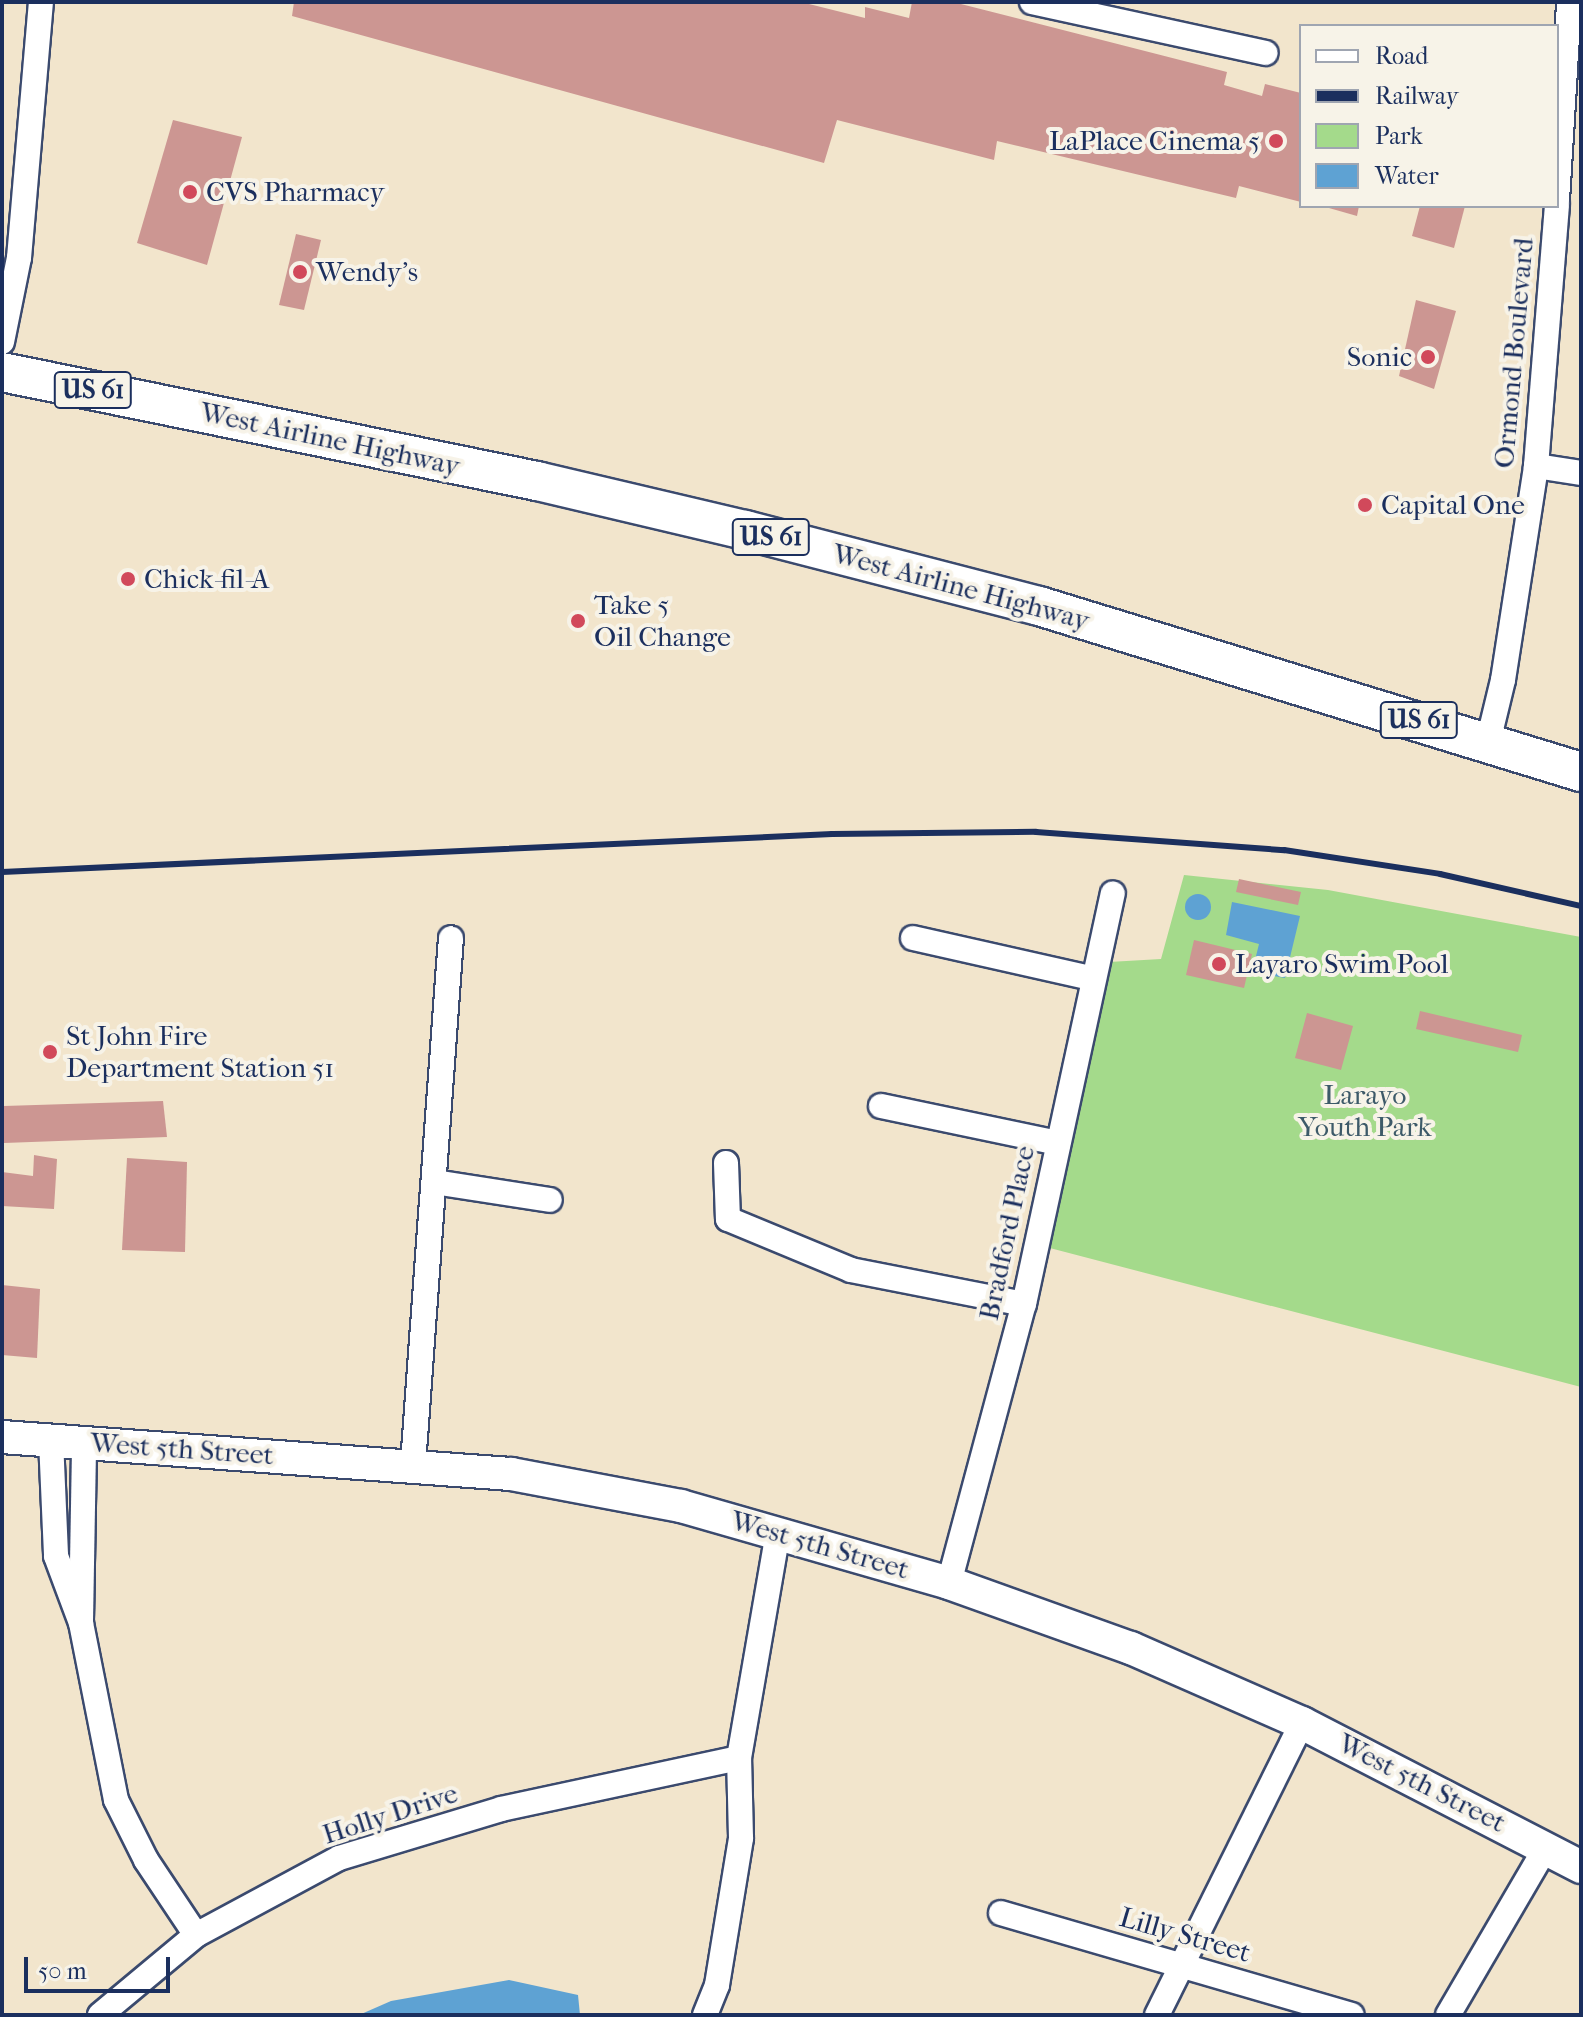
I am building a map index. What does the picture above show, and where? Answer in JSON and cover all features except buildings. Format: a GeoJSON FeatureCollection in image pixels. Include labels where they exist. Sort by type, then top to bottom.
{"type":"FeatureCollection","features":[{"type":"Feature","properties":{"kind":"highway","name":"West Airline Highway"},"geometry":{"type":"LineString","coordinates":[[2,372],[537,481],[745,530],[1039,606],[1581,772]]}},
{"type":"Feature","properties":{"kind":"main road","name":"West 5th Street"},"geometry":{"type":"LineString","coordinates":[[2,1437],[413,1465],[572,1483],[778,1533],[949,1583],[1117,1643],[1302,1723],[1581,1867]]}},
{"type":"Feature","properties":{"kind":"street"},"geometry":{"type":"LineString","coordinates":[[2,342],[19,258],[41,2]]}},
{"type":"Feature","properties":{"kind":"street"},"geometry":{"type":"LineString","coordinates":[[1032,2],[1265,53]]}},
{"type":"Feature","properties":{"kind":"street","name":"Ormond Boulevard"},"geometry":{"type":"LineString","coordinates":[[1559,170],[1569,2]]}},
{"type":"Feature","properties":{"kind":"street","name":"Ormond Boulevard"},"geometry":{"type":"LineString","coordinates":[[1488,742],[1503,680],[1536,466],[1557,208]]}},
{"type":"Feature","properties":{"kind":"street"},"geometry":{"type":"LineString","coordinates":[[1536,466],[1581,473]]}},
{"type":"Feature","properties":{"kind":"street","name":"Bradford Place"},"geometry":{"type":"LineString","coordinates":[[949,1583],[1024,1304],[1091,978],[1113,894]]}},
{"type":"Feature","properties":{"kind":"street"},"geometry":{"type":"LineString","coordinates":[[413,1465],[451,938]]}},
{"type":"Feature","properties":{"kind":"street"},"geometry":{"type":"LineString","coordinates":[[913,938],[1091,978]]}},
{"type":"Feature","properties":{"kind":"street"},"geometry":{"type":"LineString","coordinates":[[881,1106],[1058,1143]]}},
{"type":"Feature","properties":{"kind":"street"},"geometry":{"type":"LineString","coordinates":[[726,1163],[728,1219],[851,1270],[1024,1304]]}},
{"type":"Feature","properties":{"kind":"street"},"geometry":{"type":"LineString","coordinates":[[434,1182],[550,1200]]}},
{"type":"Feature","properties":{"kind":"street"},"geometry":{"type":"LineString","coordinates":[[51,1440],[56,1556],[81,1623],[116,1800],[146,1860],[196,1935]]}},
{"type":"Feature","properties":{"kind":"street"},"geometry":{"type":"LineString","coordinates":[[81,1623],[84,1442]]}},
{"type":"Feature","properties":{"kind":"street"},"geometry":{"type":"LineString","coordinates":[[705,2015],[717,1985],[741,1838],[739,1758],[778,1533]]}},
{"type":"Feature","properties":{"kind":"street"},"geometry":{"type":"LineString","coordinates":[[1157,2015],[1302,1723]]}},
{"type":"Feature","properties":{"kind":"street","name":"Holly Drive"},"geometry":{"type":"LineString","coordinates":[[100,2015],[196,1935],[339,1858],[501,1809],[739,1758]]}},
{"type":"Feature","properties":{"kind":"street"},"geometry":{"type":"LineString","coordinates":[[1448,2015],[1546,1847]]}},
{"type":"Feature","properties":{"kind":"street","name":"Lilly Street"},"geometry":{"type":"LineString","coordinates":[[1001,1913],[1351,2015]]}},
{"type":"Feature","properties":{"kind":"green space","name":"Larayo Youth Park"},"geometry":{"type":"Polygon","coordinates":[[[1184,875],[1328,890],[1581,937],[1581,1387],[1046,1247],[1109,962],[1161,959],[1184,875]]]}},
{"type":"Feature","properties":{"kind":"water"},"geometry":{"type":"Polygon","coordinates":[[[1198,894],[1207,898],[1211,907],[1207,916],[1198,920],[1189,916],[1185,907],[1189,898],[1198,894]]]}},
{"type":"Feature","properties":{"kind":"water"},"geometry":{"type":"Polygon","coordinates":[[[1232,902],[1300,916],[1285,978],[1252,972],[1259,944],[1226,935],[1232,902]]]}},
{"type":"Feature","properties":{"kind":"water"},"geometry":{"type":"Polygon","coordinates":[[[509,1980],[578,1995],[580,2015],[359,2015],[391,2001],[509,1980]]]}},
{"type":"Feature","properties":{"kind":"railway"},"geometry":{"type":"LineString","coordinates":[[2,872],[832,834],[1036,832],[1284,850],[1440,874],[1581,906]]}},
{"type":"Feature","properties":{"kind":"place","name":"LaPlace Cinema 5"},"geometry":{"type":"Point","coordinates":[1276,141]}},
{"type":"Feature","properties":{"kind":"place","name":"CVS Pharmacy"},"geometry":{"type":"Point","coordinates":[190,192]}},
{"type":"Feature","properties":{"kind":"place","name":"Wendy's"},"geometry":{"type":"Point","coordinates":[300,272]}},
{"type":"Feature","properties":{"kind":"place","name":"Sonic"},"geometry":{"type":"Point","coordinates":[1428,357]}},
{"type":"Feature","properties":{"kind":"place","name":"Capital One"},"geometry":{"type":"Point","coordinates":[1365,505]}},
{"type":"Feature","properties":{"kind":"place","name":"Chick-fil-A"},"geometry":{"type":"Point","coordinates":[128,579]}},
{"type":"Feature","properties":{"kind":"place","name":"Take 5 Oil Change"},"geometry":{"type":"Point","coordinates":[578,621]}},
{"type":"Feature","properties":{"kind":"place","name":"Layaro Swim Pool"},"geometry":{"type":"Point","coordinates":[1219,964]}},
{"type":"Feature","properties":{"kind":"place","name":"St John Fire Department Station 51"},"geometry":{"type":"Point","coordinates":[50,1052]}}]}
